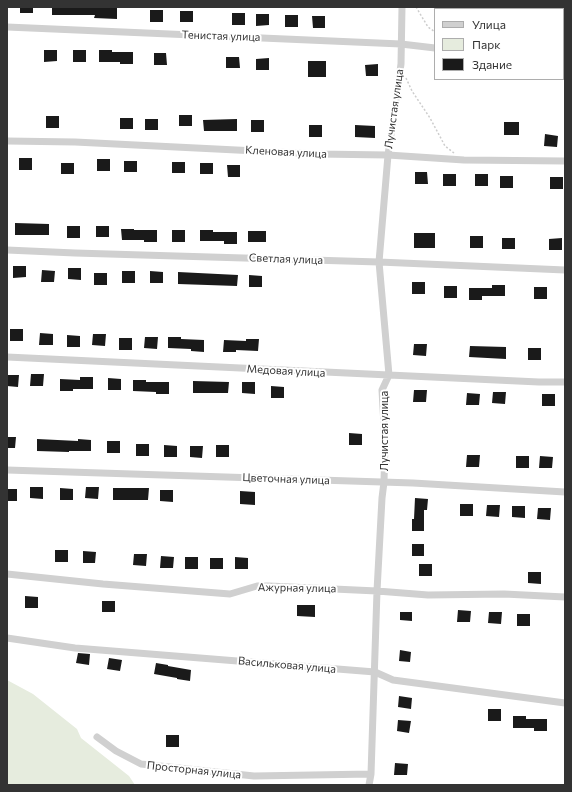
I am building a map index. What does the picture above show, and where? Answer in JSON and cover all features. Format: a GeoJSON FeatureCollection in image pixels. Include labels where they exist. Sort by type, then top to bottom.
{"type":"FeatureCollection","features":[{"type":"Feature","properties":{"kind":"street","name":"Лучистая улица"},"geometry":{"type":"LineString","coordinates":[[369,785],[371,774],[377,591],[384,482],[385,443],[382,390],[388,375],[379,262],[388,155],[401,64],[400,44],[402,7]]}},
{"type":"Feature","properties":{"kind":"street","name":"Тенистая улица"},"geometry":{"type":"LineString","coordinates":[[7,27],[400,44],[434,48]]}},
{"type":"Feature","properties":{"kind":"street","name":"Кленовая улица"},"geometry":{"type":"LineString","coordinates":[[7,141],[75,142],[317,154],[388,155],[464,160],[565,161]]}},
{"type":"Feature","properties":{"kind":"street","name":"Светлая улица"},"geometry":{"type":"LineString","coordinates":[[7,250],[75,254],[379,262],[565,270]]}},
{"type":"Feature","properties":{"kind":"street","name":"Медовая улица"},"geometry":{"type":"LineString","coordinates":[[7,357],[565,382]]}},
{"type":"Feature","properties":{"kind":"street","name":"Цветочная улица"},"geometry":{"type":"LineString","coordinates":[[7,470],[384,482],[565,492]]}},
{"type":"Feature","properties":{"kind":"street","name":"Ажурная улица"},"geometry":{"type":"LineString","coordinates":[[7,574],[103,584],[230,594],[257,586],[377,591],[428,595],[504,594],[565,597]]}},
{"type":"Feature","properties":{"kind":"street","name":"Васильковая улица"},"geometry":{"type":"LineString","coordinates":[[7,638],[75,648],[375,672],[393,680],[565,703]]}},
{"type":"Feature","properties":{"kind":"street","name":"Просторная улица"},"geometry":{"type":"LineString","coordinates":[[97,737],[116,751],[141,764],[254,776],[371,774]]}},
{"type":"Feature","properties":{"kind":"path"},"geometry":{"type":"LineString","coordinates":[[416,7],[428,27],[434,31]]}},
{"type":"Feature","properties":{"kind":"path"},"geometry":{"type":"LineString","coordinates":[[406,78],[412,92],[430,118],[445,146],[464,160]]}},
{"type":"Feature","properties":{"kind":"green space"},"geometry":{"type":"Polygon","coordinates":[[[7,680],[33,694],[77,729],[81,738],[129,776],[135,785],[7,785],[7,680]]]}},
{"type":"Feature","properties":{"kind":"building"},"geometry":{"type":"Polygon","coordinates":[[[20,7],[33,7],[33,13],[20,13],[20,7]]]}},
{"type":"Feature","properties":{"kind":"building"},"geometry":{"type":"Polygon","coordinates":[[[52,7],[117,7],[117,19],[94,18],[95,15],[52,15],[52,7]]]}},
{"type":"Feature","properties":{"kind":"building"},"geometry":{"type":"Polygon","coordinates":[[[150,10],[163,10],[163,22],[150,22],[150,10]]]}},
{"type":"Feature","properties":{"kind":"building"},"geometry":{"type":"Polygon","coordinates":[[[180,11],[193,11],[193,22],[180,22],[180,11]]]}},
{"type":"Feature","properties":{"kind":"building"},"geometry":{"type":"Polygon","coordinates":[[[232,13],[245,13],[245,25],[232,25],[232,13]]]}},
{"type":"Feature","properties":{"kind":"building"},"geometry":{"type":"Polygon","coordinates":[[[256,14],[269,14],[269,25],[256,26],[256,14]]]}},
{"type":"Feature","properties":{"kind":"building"},"geometry":{"type":"Polygon","coordinates":[[[285,15],[298,15],[298,27],[285,27],[285,15]]]}},
{"type":"Feature","properties":{"kind":"building"},"geometry":{"type":"Polygon","coordinates":[[[312,16],[325,16],[325,28],[313,28],[312,16]]]}},
{"type":"Feature","properties":{"kind":"building"},"geometry":{"type":"Polygon","coordinates":[[[44,50],[57,50],[57,61],[44,62],[44,50]]]}},
{"type":"Feature","properties":{"kind":"building"},"geometry":{"type":"Polygon","coordinates":[[[73,50],[86,50],[86,62],[73,62],[73,50]]]}},
{"type":"Feature","properties":{"kind":"building"},"geometry":{"type":"Polygon","coordinates":[[[99,50],[112,50],[112,52],[133,52],[133,64],[120,64],[120,62],[99,62],[99,50]]]}},
{"type":"Feature","properties":{"kind":"building"},"geometry":{"type":"Polygon","coordinates":[[[154,53],[166,53],[167,65],[154,65],[154,53]]]}},
{"type":"Feature","properties":{"kind":"building"},"geometry":{"type":"Polygon","coordinates":[[[226,57],[239,57],[240,68],[226,68],[226,57]]]}},
{"type":"Feature","properties":{"kind":"building"},"geometry":{"type":"Polygon","coordinates":[[[269,58],[269,70],[256,70],[256,59],[269,58]]]}},
{"type":"Feature","properties":{"kind":"building"},"geometry":{"type":"Polygon","coordinates":[[[308,61],[326,61],[326,77],[308,77],[308,61]]]}},
{"type":"Feature","properties":{"kind":"building"},"geometry":{"type":"Polygon","coordinates":[[[378,64],[378,76],[366,76],[365,65],[378,64]]]}},
{"type":"Feature","properties":{"kind":"building"},"geometry":{"type":"Polygon","coordinates":[[[179,115],[192,115],[192,126],[179,126],[179,115]]]}},
{"type":"Feature","properties":{"kind":"building"},"geometry":{"type":"Polygon","coordinates":[[[46,116],[59,116],[59,128],[46,128],[46,116]]]}},
{"type":"Feature","properties":{"kind":"building"},"geometry":{"type":"Polygon","coordinates":[[[120,118],[133,118],[133,129],[120,129],[120,118]]]}},
{"type":"Feature","properties":{"kind":"building"},"geometry":{"type":"Polygon","coordinates":[[[145,119],[158,119],[158,130],[145,130],[145,119]]]}},
{"type":"Feature","properties":{"kind":"building"},"geometry":{"type":"Polygon","coordinates":[[[237,119],[237,131],[204,131],[203,120],[237,119]]]}},
{"type":"Feature","properties":{"kind":"building"},"geometry":{"type":"Polygon","coordinates":[[[251,120],[264,120],[264,132],[251,132],[251,120]]]}},
{"type":"Feature","properties":{"kind":"building"},"geometry":{"type":"Polygon","coordinates":[[[504,122],[519,122],[519,135],[504,135],[504,122]]]}},
{"type":"Feature","properties":{"kind":"building"},"geometry":{"type":"Polygon","coordinates":[[[309,125],[322,125],[322,137],[309,137],[309,125]]]}},
{"type":"Feature","properties":{"kind":"building"},"geometry":{"type":"Polygon","coordinates":[[[355,125],[375,126],[375,138],[355,137],[355,125]]]}},
{"type":"Feature","properties":{"kind":"building"},"geometry":{"type":"Polygon","coordinates":[[[545,134],[558,136],[557,147],[544,146],[545,134]]]}},
{"type":"Feature","properties":{"kind":"building"},"geometry":{"type":"Polygon","coordinates":[[[19,158],[32,158],[32,170],[19,170],[19,158]]]}},
{"type":"Feature","properties":{"kind":"building"},"geometry":{"type":"Polygon","coordinates":[[[97,159],[110,159],[110,171],[97,171],[97,159]]]}},
{"type":"Feature","properties":{"kind":"building"},"geometry":{"type":"Polygon","coordinates":[[[124,161],[137,161],[137,172],[124,172],[124,161]]]}},
{"type":"Feature","properties":{"kind":"building"},"geometry":{"type":"Polygon","coordinates":[[[172,162],[185,162],[185,173],[172,173],[172,162]]]}},
{"type":"Feature","properties":{"kind":"building"},"geometry":{"type":"Polygon","coordinates":[[[61,163],[74,163],[74,174],[61,174],[61,163]]]}},
{"type":"Feature","properties":{"kind":"building"},"geometry":{"type":"Polygon","coordinates":[[[200,163],[213,163],[213,174],[200,174],[200,163]]]}},
{"type":"Feature","properties":{"kind":"building"},"geometry":{"type":"Polygon","coordinates":[[[227,165],[240,165],[240,177],[228,177],[227,165]]]}},
{"type":"Feature","properties":{"kind":"building"},"geometry":{"type":"Polygon","coordinates":[[[415,172],[427,172],[428,184],[415,184],[415,172]]]}},
{"type":"Feature","properties":{"kind":"building"},"geometry":{"type":"Polygon","coordinates":[[[443,174],[456,174],[456,186],[443,186],[443,174]]]}},
{"type":"Feature","properties":{"kind":"building"},"geometry":{"type":"Polygon","coordinates":[[[475,174],[488,174],[488,186],[475,186],[475,174]]]}},
{"type":"Feature","properties":{"kind":"building"},"geometry":{"type":"Polygon","coordinates":[[[500,176],[513,176],[513,188],[500,188],[500,176]]]}},
{"type":"Feature","properties":{"kind":"building"},"geometry":{"type":"Polygon","coordinates":[[[550,177],[563,177],[563,189],[550,189],[550,177]]]}},
{"type":"Feature","properties":{"kind":"building"},"geometry":{"type":"Polygon","coordinates":[[[15,223],[49,224],[49,235],[15,235],[15,223]]]}},
{"type":"Feature","properties":{"kind":"building"},"geometry":{"type":"Polygon","coordinates":[[[67,226],[80,226],[80,238],[67,238],[67,226]]]}},
{"type":"Feature","properties":{"kind":"building"},"geometry":{"type":"Polygon","coordinates":[[[96,226],[109,226],[109,237],[96,237],[96,226]]]}},
{"type":"Feature","properties":{"kind":"building"},"geometry":{"type":"Polygon","coordinates":[[[121,229],[157,230],[157,242],[144,242],[144,240],[122,240],[121,229]]]}},
{"type":"Feature","properties":{"kind":"building"},"geometry":{"type":"Polygon","coordinates":[[[172,230],[185,230],[185,242],[172,242],[172,230]]]}},
{"type":"Feature","properties":{"kind":"building"},"geometry":{"type":"Polygon","coordinates":[[[200,230],[213,230],[213,232],[237,232],[237,244],[224,244],[224,241],[200,241],[200,230]]]}},
{"type":"Feature","properties":{"kind":"building"},"geometry":{"type":"Polygon","coordinates":[[[248,231],[266,231],[266,242],[248,242],[248,231]]]}},
{"type":"Feature","properties":{"kind":"building"},"geometry":{"type":"Polygon","coordinates":[[[414,233],[435,233],[435,248],[414,248],[414,233]]]}},
{"type":"Feature","properties":{"kind":"building"},"geometry":{"type":"Polygon","coordinates":[[[470,236],[483,236],[483,248],[470,248],[470,236]]]}},
{"type":"Feature","properties":{"kind":"building"},"geometry":{"type":"Polygon","coordinates":[[[502,238],[515,238],[515,249],[502,249],[502,238]]]}},
{"type":"Feature","properties":{"kind":"building"},"geometry":{"type":"Polygon","coordinates":[[[562,238],[562,250],[549,250],[549,239],[562,238]]]}},
{"type":"Feature","properties":{"kind":"building"},"geometry":{"type":"Polygon","coordinates":[[[13,266],[26,266],[26,277],[13,278],[13,266]]]}},
{"type":"Feature","properties":{"kind":"building"},"geometry":{"type":"Polygon","coordinates":[[[68,268],[81,268],[81,280],[68,279],[68,268]]]}},
{"type":"Feature","properties":{"kind":"building"},"geometry":{"type":"Polygon","coordinates":[[[42,270],[55,271],[54,282],[41,282],[42,270]]]}},
{"type":"Feature","properties":{"kind":"building"},"geometry":{"type":"Polygon","coordinates":[[[122,271],[135,271],[135,283],[122,283],[122,271]]]}},
{"type":"Feature","properties":{"kind":"building"},"geometry":{"type":"Polygon","coordinates":[[[150,271],[163,272],[163,283],[150,283],[150,271]]]}},
{"type":"Feature","properties":{"kind":"building"},"geometry":{"type":"Polygon","coordinates":[[[178,272],[238,275],[237,286],[178,284],[178,272]]]}},
{"type":"Feature","properties":{"kind":"building"},"geometry":{"type":"Polygon","coordinates":[[[94,273],[107,273],[107,285],[94,285],[94,273]]]}},
{"type":"Feature","properties":{"kind":"building"},"geometry":{"type":"Polygon","coordinates":[[[249,275],[262,276],[262,287],[249,287],[249,275]]]}},
{"type":"Feature","properties":{"kind":"building"},"geometry":{"type":"Polygon","coordinates":[[[412,282],[425,282],[425,294],[412,294],[412,282]]]}},
{"type":"Feature","properties":{"kind":"building"},"geometry":{"type":"Polygon","coordinates":[[[492,285],[505,285],[505,296],[482,296],[482,300],[469,300],[469,288],[492,288],[492,285]]]}},
{"type":"Feature","properties":{"kind":"building"},"geometry":{"type":"Polygon","coordinates":[[[444,286],[457,286],[457,298],[444,298],[444,286]]]}},
{"type":"Feature","properties":{"kind":"building"},"geometry":{"type":"Polygon","coordinates":[[[534,287],[547,287],[547,299],[534,299],[534,287]]]}},
{"type":"Feature","properties":{"kind":"building"},"geometry":{"type":"Polygon","coordinates":[[[10,329],[23,329],[23,341],[10,341],[10,329]]]}},
{"type":"Feature","properties":{"kind":"building"},"geometry":{"type":"Polygon","coordinates":[[[40,333],[53,334],[53,345],[39,345],[40,333]]]}},
{"type":"Feature","properties":{"kind":"building"},"geometry":{"type":"Polygon","coordinates":[[[93,334],[106,334],[105,346],[92,345],[93,334]]]}},
{"type":"Feature","properties":{"kind":"building"},"geometry":{"type":"Polygon","coordinates":[[[67,335],[80,336],[80,347],[67,347],[67,335]]]}},
{"type":"Feature","properties":{"kind":"building"},"geometry":{"type":"Polygon","coordinates":[[[145,337],[158,337],[157,349],[144,348],[145,337]]]}},
{"type":"Feature","properties":{"kind":"building"},"geometry":{"type":"Polygon","coordinates":[[[168,337],[204,340],[204,352],[191,351],[191,349],[168,348],[168,337]]]}},
{"type":"Feature","properties":{"kind":"building"},"geometry":{"type":"Polygon","coordinates":[[[119,338],[132,338],[132,350],[119,350],[119,338]]]}},
{"type":"Feature","properties":{"kind":"building"},"geometry":{"type":"Polygon","coordinates":[[[246,339],[259,339],[258,351],[236,350],[236,352],[223,352],[224,340],[246,341],[246,339]]]}},
{"type":"Feature","properties":{"kind":"building"},"geometry":{"type":"Polygon","coordinates":[[[414,344],[427,344],[426,356],[413,355],[414,344]]]}},
{"type":"Feature","properties":{"kind":"building"},"geometry":{"type":"Polygon","coordinates":[[[470,346],[506,347],[506,359],[469,357],[470,346]]]}},
{"type":"Feature","properties":{"kind":"building"},"geometry":{"type":"Polygon","coordinates":[[[528,348],[541,348],[541,360],[528,360],[528,348]]]}},
{"type":"Feature","properties":{"kind":"building"},"geometry":{"type":"Polygon","coordinates":[[[31,374],[44,374],[43,386],[30,386],[31,374]]]}},
{"type":"Feature","properties":{"kind":"building"},"geometry":{"type":"Polygon","coordinates":[[[7,375],[19,375],[18,387],[7,386],[7,375]]]}},
{"type":"Feature","properties":{"kind":"building"},"geometry":{"type":"Polygon","coordinates":[[[80,377],[93,377],[93,389],[73,389],[73,391],[60,391],[60,379],[80,380],[80,377]]]}},
{"type":"Feature","properties":{"kind":"building"},"geometry":{"type":"Polygon","coordinates":[[[108,378],[121,379],[121,390],[108,390],[108,378]]]}},
{"type":"Feature","properties":{"kind":"building"},"geometry":{"type":"Polygon","coordinates":[[[133,380],[146,380],[146,382],[169,382],[169,394],[133,391],[133,380]]]}},
{"type":"Feature","properties":{"kind":"building"},"geometry":{"type":"Polygon","coordinates":[[[193,381],[229,382],[228,393],[193,393],[193,381]]]}},
{"type":"Feature","properties":{"kind":"building"},"geometry":{"type":"Polygon","coordinates":[[[242,382],[255,382],[255,394],[242,393],[242,382]]]}},
{"type":"Feature","properties":{"kind":"building"},"geometry":{"type":"Polygon","coordinates":[[[271,386],[284,387],[284,398],[271,398],[271,386]]]}},
{"type":"Feature","properties":{"kind":"building"},"geometry":{"type":"Polygon","coordinates":[[[414,390],[427,390],[426,402],[413,402],[414,390]]]}},
{"type":"Feature","properties":{"kind":"building"},"geometry":{"type":"Polygon","coordinates":[[[493,392],[506,392],[505,404],[492,403],[493,392]]]}},
{"type":"Feature","properties":{"kind":"building"},"geometry":{"type":"Polygon","coordinates":[[[467,393],[480,394],[479,405],[466,405],[467,393]]]}},
{"type":"Feature","properties":{"kind":"building"},"geometry":{"type":"Polygon","coordinates":[[[542,394],[555,394],[555,406],[542,406],[542,394]]]}},
{"type":"Feature","properties":{"kind":"building"},"geometry":{"type":"Polygon","coordinates":[[[349,433],[362,434],[362,445],[349,445],[349,433]]]}},
{"type":"Feature","properties":{"kind":"building"},"geometry":{"type":"Polygon","coordinates":[[[7,437],[16,437],[15,448],[7,448],[7,437]]]}},
{"type":"Feature","properties":{"kind":"building"},"geometry":{"type":"Polygon","coordinates":[[[37,439],[78,441],[78,439],[91,440],[91,451],[37,451],[37,439]]]}},
{"type":"Feature","properties":{"kind":"building"},"geometry":{"type":"Polygon","coordinates":[[[107,441],[120,441],[120,453],[107,453],[107,441]]]}},
{"type":"Feature","properties":{"kind":"building"},"geometry":{"type":"Polygon","coordinates":[[[136,444],[149,444],[149,456],[136,456],[136,444]]]}},
{"type":"Feature","properties":{"kind":"building"},"geometry":{"type":"Polygon","coordinates":[[[164,445],[177,446],[177,457],[164,457],[164,445]]]}},
{"type":"Feature","properties":{"kind":"building"},"geometry":{"type":"Polygon","coordinates":[[[216,445],[229,445],[229,457],[216,457],[216,445]]]}},
{"type":"Feature","properties":{"kind":"building"},"geometry":{"type":"Polygon","coordinates":[[[190,446],[203,446],[202,458],[190,457],[190,446]]]}},
{"type":"Feature","properties":{"kind":"building"},"geometry":{"type":"Polygon","coordinates":[[[467,455],[480,455],[479,467],[466,467],[467,455]]]}},
{"type":"Feature","properties":{"kind":"building"},"geometry":{"type":"Polygon","coordinates":[[[516,456],[529,456],[529,468],[516,468],[516,456]]]}},
{"type":"Feature","properties":{"kind":"building"},"geometry":{"type":"Polygon","coordinates":[[[540,456],[553,457],[552,468],[539,468],[540,456]]]}},
{"type":"Feature","properties":{"kind":"building"},"geometry":{"type":"Polygon","coordinates":[[[30,487],[43,487],[43,499],[30,498],[30,487]]]}},
{"type":"Feature","properties":{"kind":"building"},"geometry":{"type":"Polygon","coordinates":[[[86,487],[99,487],[98,499],[85,498],[86,487]]]}},
{"type":"Feature","properties":{"kind":"building"},"geometry":{"type":"Polygon","coordinates":[[[60,488],[73,489],[73,500],[60,500],[60,488]]]}},
{"type":"Feature","properties":{"kind":"building"},"geometry":{"type":"Polygon","coordinates":[[[113,488],[149,488],[148,500],[113,500],[113,488]]]}},
{"type":"Feature","properties":{"kind":"building"},"geometry":{"type":"Polygon","coordinates":[[[7,489],[17,489],[17,501],[7,501],[7,489]]]}},
{"type":"Feature","properties":{"kind":"building"},"geometry":{"type":"Polygon","coordinates":[[[160,490],[173,490],[173,502],[160,501],[160,490]]]}},
{"type":"Feature","properties":{"kind":"building"},"geometry":{"type":"Polygon","coordinates":[[[240,491],[255,492],[255,505],[240,504],[240,491]]]}},
{"type":"Feature","properties":{"kind":"building"},"geometry":{"type":"Polygon","coordinates":[[[415,498],[428,499],[427,510],[424,510],[424,531],[412,531],[415,498]]]}},
{"type":"Feature","properties":{"kind":"building"},"geometry":{"type":"Polygon","coordinates":[[[460,504],[473,504],[473,516],[460,516],[460,504]]]}},
{"type":"Feature","properties":{"kind":"building"},"geometry":{"type":"Polygon","coordinates":[[[487,505],[500,505],[499,517],[486,516],[487,505]]]}},
{"type":"Feature","properties":{"kind":"building"},"geometry":{"type":"Polygon","coordinates":[[[512,506],[525,506],[525,518],[512,517],[512,506]]]}},
{"type":"Feature","properties":{"kind":"building"},"geometry":{"type":"Polygon","coordinates":[[[538,508],[551,508],[550,520],[537,519],[538,508]]]}},
{"type":"Feature","properties":{"kind":"building"},"geometry":{"type":"Polygon","coordinates":[[[412,544],[424,544],[424,556],[412,556],[412,544]]]}},
{"type":"Feature","properties":{"kind":"building"},"geometry":{"type":"Polygon","coordinates":[[[55,550],[68,550],[68,562],[55,562],[55,550]]]}},
{"type":"Feature","properties":{"kind":"building"},"geometry":{"type":"Polygon","coordinates":[[[83,551],[96,552],[95,563],[83,563],[83,551]]]}},
{"type":"Feature","properties":{"kind":"building"},"geometry":{"type":"Polygon","coordinates":[[[134,554],[147,554],[146,566],[133,565],[134,554]]]}},
{"type":"Feature","properties":{"kind":"building"},"geometry":{"type":"Polygon","coordinates":[[[161,556],[174,557],[173,568],[160,568],[161,556]]]}},
{"type":"Feature","properties":{"kind":"building"},"geometry":{"type":"Polygon","coordinates":[[[185,557],[198,557],[198,569],[185,569],[185,557]]]}},
{"type":"Feature","properties":{"kind":"building"},"geometry":{"type":"Polygon","coordinates":[[[235,557],[248,558],[248,569],[235,569],[235,557]]]}},
{"type":"Feature","properties":{"kind":"building"},"geometry":{"type":"Polygon","coordinates":[[[210,558],[223,558],[223,569],[210,569],[210,558]]]}},
{"type":"Feature","properties":{"kind":"building"},"geometry":{"type":"Polygon","coordinates":[[[419,564],[432,564],[432,576],[419,576],[419,564]]]}},
{"type":"Feature","properties":{"kind":"building"},"geometry":{"type":"Polygon","coordinates":[[[528,572],[541,572],[541,584],[528,583],[528,572]]]}},
{"type":"Feature","properties":{"kind":"building"},"geometry":{"type":"Polygon","coordinates":[[[25,596],[38,597],[38,608],[25,608],[25,596]]]}},
{"type":"Feature","properties":{"kind":"building"},"geometry":{"type":"Polygon","coordinates":[[[102,601],[115,601],[115,612],[102,612],[102,601]]]}},
{"type":"Feature","properties":{"kind":"building"},"geometry":{"type":"Polygon","coordinates":[[[297,605],[315,605],[315,617],[297,616],[297,605]]]}},
{"type":"Feature","properties":{"kind":"building"},"geometry":{"type":"Polygon","coordinates":[[[458,610],[471,611],[470,622],[457,622],[458,610]]]}},
{"type":"Feature","properties":{"kind":"building"},"geometry":{"type":"Polygon","coordinates":[[[400,612],[412,612],[412,621],[400,620],[400,612]]]}},
{"type":"Feature","properties":{"kind":"building"},"geometry":{"type":"Polygon","coordinates":[[[489,612],[502,612],[501,624],[488,623],[489,612]]]}},
{"type":"Feature","properties":{"kind":"building"},"geometry":{"type":"Polygon","coordinates":[[[517,614],[530,614],[530,626],[517,626],[517,614]]]}},
{"type":"Feature","properties":{"kind":"building"},"geometry":{"type":"Polygon","coordinates":[[[400,650],[411,652],[410,662],[399,661],[400,650]]]}},
{"type":"Feature","properties":{"kind":"building"},"geometry":{"type":"Polygon","coordinates":[[[78,653],[90,654],[89,665],[76,663],[78,653]]]}},
{"type":"Feature","properties":{"kind":"building"},"geometry":{"type":"Polygon","coordinates":[[[109,658],[122,660],[120,671],[107,669],[109,658]]]}},
{"type":"Feature","properties":{"kind":"building"},"geometry":{"type":"Polygon","coordinates":[[[156,663],[191,670],[190,681],[154,674],[156,663]]]}},
{"type":"Feature","properties":{"kind":"building"},"geometry":{"type":"Polygon","coordinates":[[[399,696],[412,698],[411,709],[398,707],[399,696]]]}},
{"type":"Feature","properties":{"kind":"building"},"geometry":{"type":"Polygon","coordinates":[[[488,709],[501,709],[501,721],[488,721],[488,709]]]}},
{"type":"Feature","properties":{"kind":"building"},"geometry":{"type":"Polygon","coordinates":[[[513,716],[526,716],[526,719],[547,719],[547,731],[534,731],[534,728],[513,728],[513,716]]]}},
{"type":"Feature","properties":{"kind":"building"},"geometry":{"type":"Polygon","coordinates":[[[398,720],[411,721],[409,733],[397,731],[398,720]]]}},
{"type":"Feature","properties":{"kind":"building"},"geometry":{"type":"Polygon","coordinates":[[[166,735],[179,735],[179,747],[166,747],[166,735]]]}},
{"type":"Feature","properties":{"kind":"building"},"geometry":{"type":"Polygon","coordinates":[[[395,763],[408,764],[407,775],[394,775],[395,763]]]}}]}
